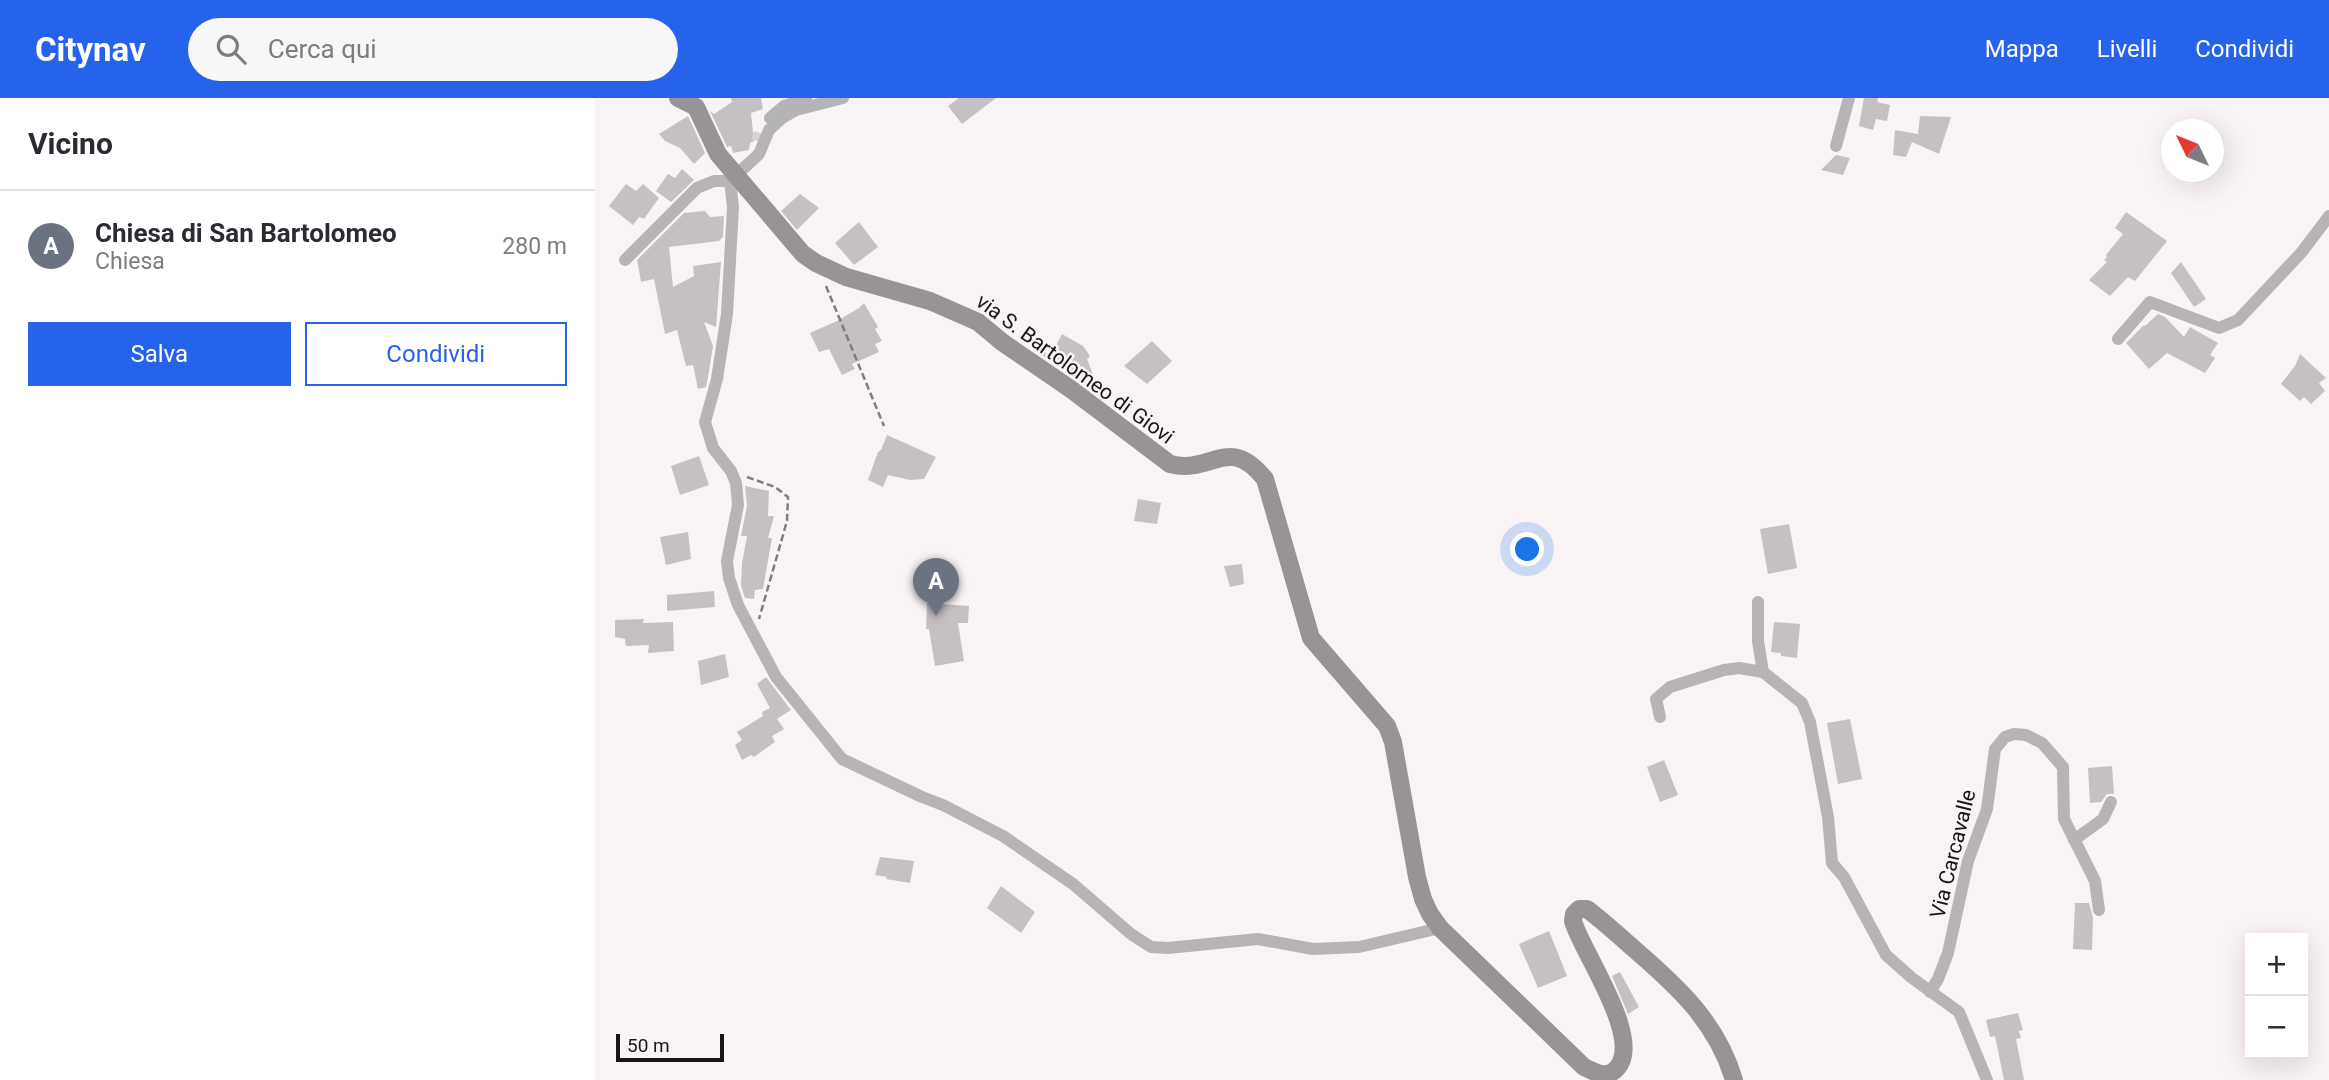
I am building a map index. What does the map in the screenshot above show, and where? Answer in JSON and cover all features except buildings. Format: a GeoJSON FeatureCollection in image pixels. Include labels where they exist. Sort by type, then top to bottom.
{"type":"FeatureCollection","features":[{"type":"Feature","properties":{"kind":"street","name":"via S. Bartolomeo di Giovi"},"geometry":{"type":"LineString","coordinates":[[678,98],[696,107],[718,154],[733,175],[792,242],[816,263],[846,277],[930,301],[978,322],[1170,464],[1180,467],[1195,466],[1239,456],[1257,468],[1265,479],[1311,638],[1387,726],[1393,742],[1417,877],[1423,899],[1440,928],[1584,1067],[1604,1075],[1613,1072],[1622,1063],[1625,1046],[1618,1018],[1573,921],[1574,914],[1579,909],[1587,909],[1668,978],[1686,998],[1715,1034],[1734,1080]]}},
{"type":"Feature","properties":{"kind":"street"},"geometry":{"type":"LineString","coordinates":[[810,98],[784,106],[762,126],[751,154],[733,175],[727,314],[717,379],[705,422],[713,447],[731,471],[736,483],[738,505],[727,561],[729,578],[737,605],[776,677],[842,759],[1003,836],[1073,884],[1131,934],[1151,947],[1168,948],[1258,939],[1313,949],[1359,947],[1440,928]]}},
{"type":"Feature","properties":{"kind":"street"},"geometry":{"type":"LineString","coordinates":[[625,260],[697,188],[733,175],[749,165],[759,154],[769,130],[782,118],[796,110],[843,98]]}},
{"type":"Feature","properties":{"kind":"street"},"geometry":{"type":"LineString","coordinates":[[1836,146],[1849,98]]}},
{"type":"Feature","properties":{"kind":"street"},"geometry":{"type":"LineString","coordinates":[[2119,339],[2150,302],[2219,328],[2238,320],[2301,253],[2329,216]]}},
{"type":"Feature","properties":{"kind":"street"},"geometry":{"type":"LineString","coordinates":[[1758,602],[1758,641],[1763,672]]}},
{"type":"Feature","properties":{"kind":"street"},"geometry":{"type":"LineString","coordinates":[[1660,718],[1656,699],[1670,687],[1739,668],[1763,672],[1802,703],[1810,722],[1828,817],[1832,863],[1844,877],[1887,955],[1912,978],[1959,1012],[1987,1080]]}},
{"type":"Feature","properties":{"kind":"street","name":"Via Carcavalle"},"geometry":{"type":"LineString","coordinates":[[1930,992],[1948,953],[1968,862],[1987,809],[1995,748],[2005,737],[2014,734],[2034,739],[2051,751],[2063,767],[2064,819],[2095,881],[2099,910]]}},
{"type":"Feature","properties":{"kind":"street"},"geometry":{"type":"LineString","coordinates":[[2074,840],[2103,819],[2111,802]]}},
{"type":"Feature","properties":{"kind":"path"},"geometry":{"type":"LineString","coordinates":[[816,263],[884,426]]}},
{"type":"Feature","properties":{"kind":"path"},"geometry":{"type":"LineString","coordinates":[[731,471],[775,487],[788,497],[787,522],[767,597],[753,636]]}},
{"type":"Feature","properties":{"kind":"tunnel"},"geometry":{"type":"LineString","coordinates":[[757,141],[760,133]]}},
{"type":"Feature","properties":{"kind":"place","name":"Chiesa di San Bartolomeo"},"geometry":{"type":"Point","coordinates":[936,616]}}]}
